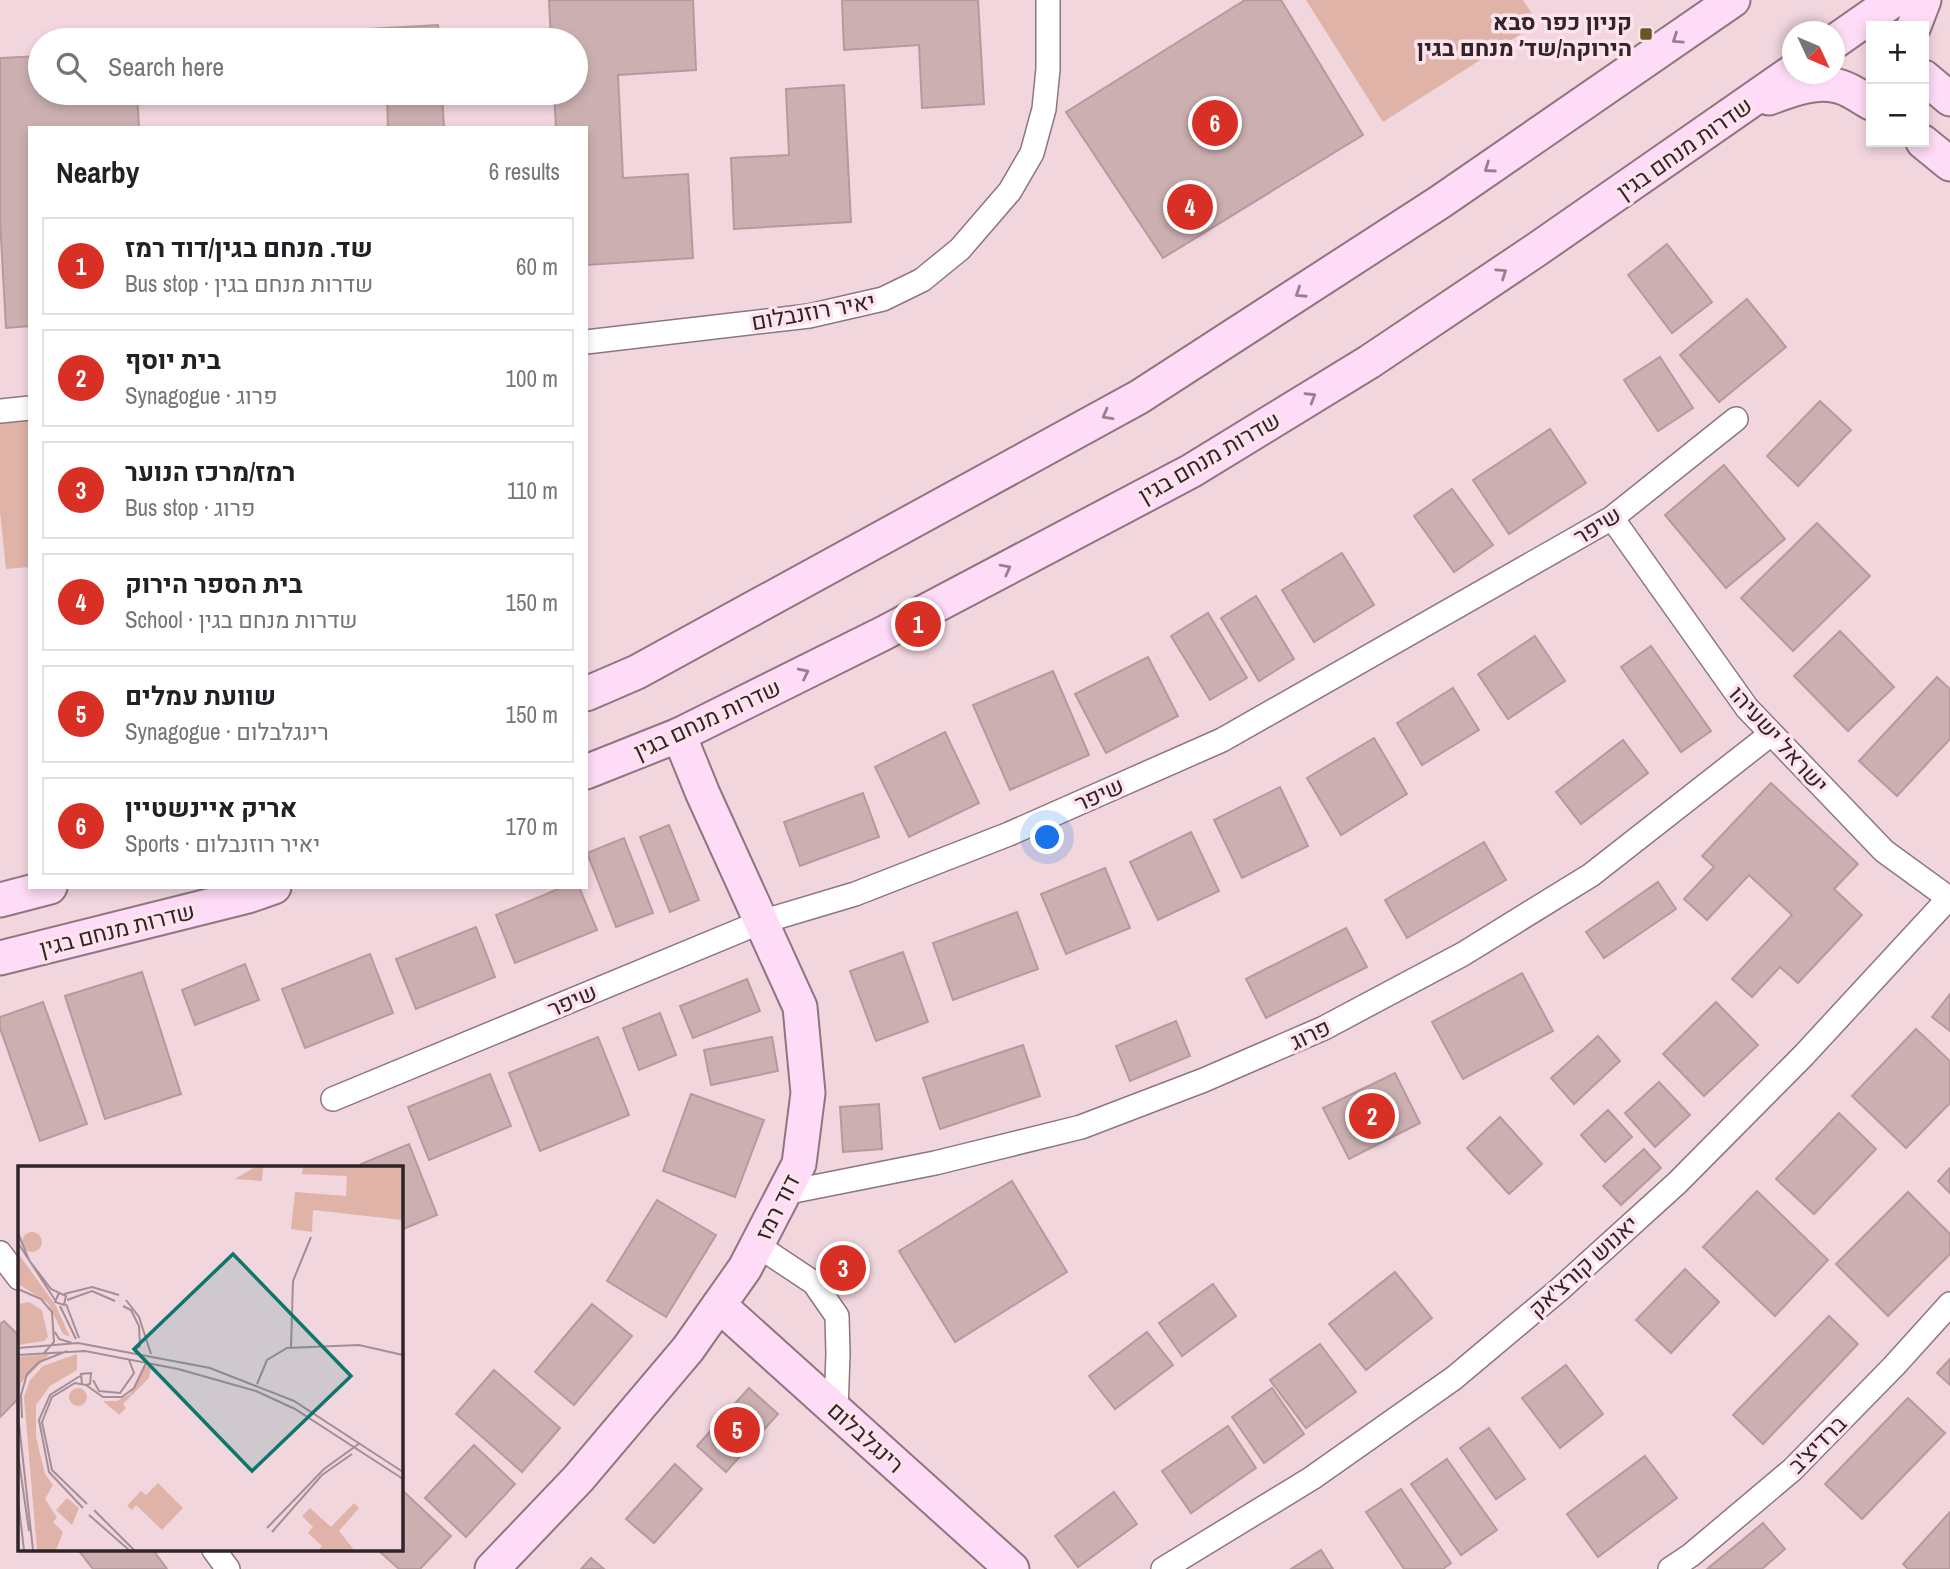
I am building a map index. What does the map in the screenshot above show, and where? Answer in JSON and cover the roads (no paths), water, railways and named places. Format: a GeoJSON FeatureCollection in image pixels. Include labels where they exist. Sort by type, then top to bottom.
{"type":"FeatureCollection","features":[{"type":"Feature","properties":{"kind":"main road"},"geometry":{"type":"LineString","coordinates":[[1845,35],[1894,0]]}},
{"type":"Feature","properties":{"kind":"main road"},"geometry":{"type":"LineString","coordinates":[[1916,21],[1924,0]]}},
{"type":"Feature","properties":{"kind":"main road"},"geometry":{"type":"LineString","coordinates":[[588,693],[636,672],[1139,397],[1440,202],[1720,6]]}},
{"type":"Feature","properties":{"kind":"main road","name":"שדרות מנחם בגין"},"geometry":{"type":"LineString","coordinates":[[588,771],[679,735],[884,634],[1191,471],[1369,362],[1525,258],[1782,80]]}},
{"type":"Feature","properties":{"kind":"main road"},"geometry":{"type":"LineString","coordinates":[[1929,81],[1950,99]]}},
{"type":"Feature","properties":{"kind":"main road"},"geometry":{"type":"LineString","coordinates":[[1740,110],[1789,90],[1817,85],[1840,86],[1866,100]]}},
{"type":"Feature","properties":{"kind":"main road"},"geometry":{"type":"LineString","coordinates":[[1929,147],[1950,164]]}},
{"type":"Feature","properties":{"kind":"main road","name":"דוד רמז"},"geometry":{"type":"LineString","coordinates":[[492,1569],[578,1479],[688,1349],[745,1268],[799,1164],[808,1093],[800,1007],[679,735]]}},
{"type":"Feature","properties":{"kind":"main road"},"geometry":{"type":"LineString","coordinates":[[0,900],[42,889]]}},
{"type":"Feature","properties":{"kind":"main road","name":"שדרות מנחם בגין"},"geometry":{"type":"LineString","coordinates":[[0,958],[268,889]]}},
{"type":"Feature","properties":{"kind":"main road","name":"רינגלבלום"},"geometry":{"type":"LineString","coordinates":[[719,1305],[1012,1569]]}},
{"type":"Feature","properties":{"kind":"street","name":"יאיר רוזנבלום"},"geometry":{"type":"LineString","coordinates":[[588,342],[809,316],[883,299],[922,280],[960,248],[1010,191],[1032,153],[1044,109],[1048,69],[1048,0]]}},
{"type":"Feature","properties":{"kind":"street"},"geometry":{"type":"LineString","coordinates":[[0,411],[28,408]]}},
{"type":"Feature","properties":{"kind":"street","name":"שיפר"},"geometry":{"type":"LineString","coordinates":[[333,1099],[761,922],[856,894],[996,839],[1222,740],[1612,518],[1736,419]]}},
{"type":"Feature","properties":{"kind":"street","name":"ישראל ישעיהו"},"geometry":{"type":"LineString","coordinates":[[1612,518],[1747,708],[1884,851],[1950,898]]}},
{"type":"Feature","properties":{"kind":"street","name":"פרוג"},"geometry":{"type":"LineString","coordinates":[[784,1193],[935,1163],[1081,1127],[1204,1080],[1324,1028],[1463,954],[1591,875],[1771,734]]}},
{"type":"Feature","properties":{"kind":"street","name":"יאנוש קורצ'אק"},"geometry":{"type":"LineString","coordinates":[[1163,1569],[1312,1478],[1454,1378],[1560,1289],[1678,1183],[1804,1055],[1950,898]]}},
{"type":"Feature","properties":{"kind":"street"},"geometry":{"type":"LineString","coordinates":[[757,1245],[814,1283],[837,1315],[836,1410]]}},
{"type":"Feature","properties":{"kind":"street"},"geometry":{"type":"LineString","coordinates":[[0,1253],[18,1277]]}},
{"type":"Feature","properties":{"kind":"street","name":"ברדיצ'ב"},"geometry":{"type":"LineString","coordinates":[[1670,1569],[1691,1555],[1792,1469],[1894,1366],[1950,1304]]}},
{"type":"Feature","properties":{"kind":"street"},"geometry":{"type":"LineString","coordinates":[[215,1552],[228,1569]]}},
{"type":"Feature","properties":{"kind":"place","name":"קניון כפר סבא הירוקה/שד׳ מנחם בגין"},"geometry":{"type":"Point","coordinates":[1646,34]}},
{"type":"Feature","properties":{"kind":"place","name":"אריק איינשטיין"},"geometry":{"type":"Point","coordinates":[1215,123]}},
{"type":"Feature","properties":{"kind":"place","name":"בית הספר הירוק"},"geometry":{"type":"Point","coordinates":[1190,207]}},
{"type":"Feature","properties":{"kind":"place","name":"שד. מנחם בגין/דוד רמז"},"geometry":{"type":"Point","coordinates":[918,624]}},
{"type":"Feature","properties":{"kind":"place","name":"בית יוסף"},"geometry":{"type":"Point","coordinates":[1372,1116]}},
{"type":"Feature","properties":{"kind":"place","name":"רמז/מרכז הנוער"},"geometry":{"type":"Point","coordinates":[843,1268]}},
{"type":"Feature","properties":{"kind":"place","name":"שוועת עמלים"},"geometry":{"type":"Point","coordinates":[737,1430]}}]}
